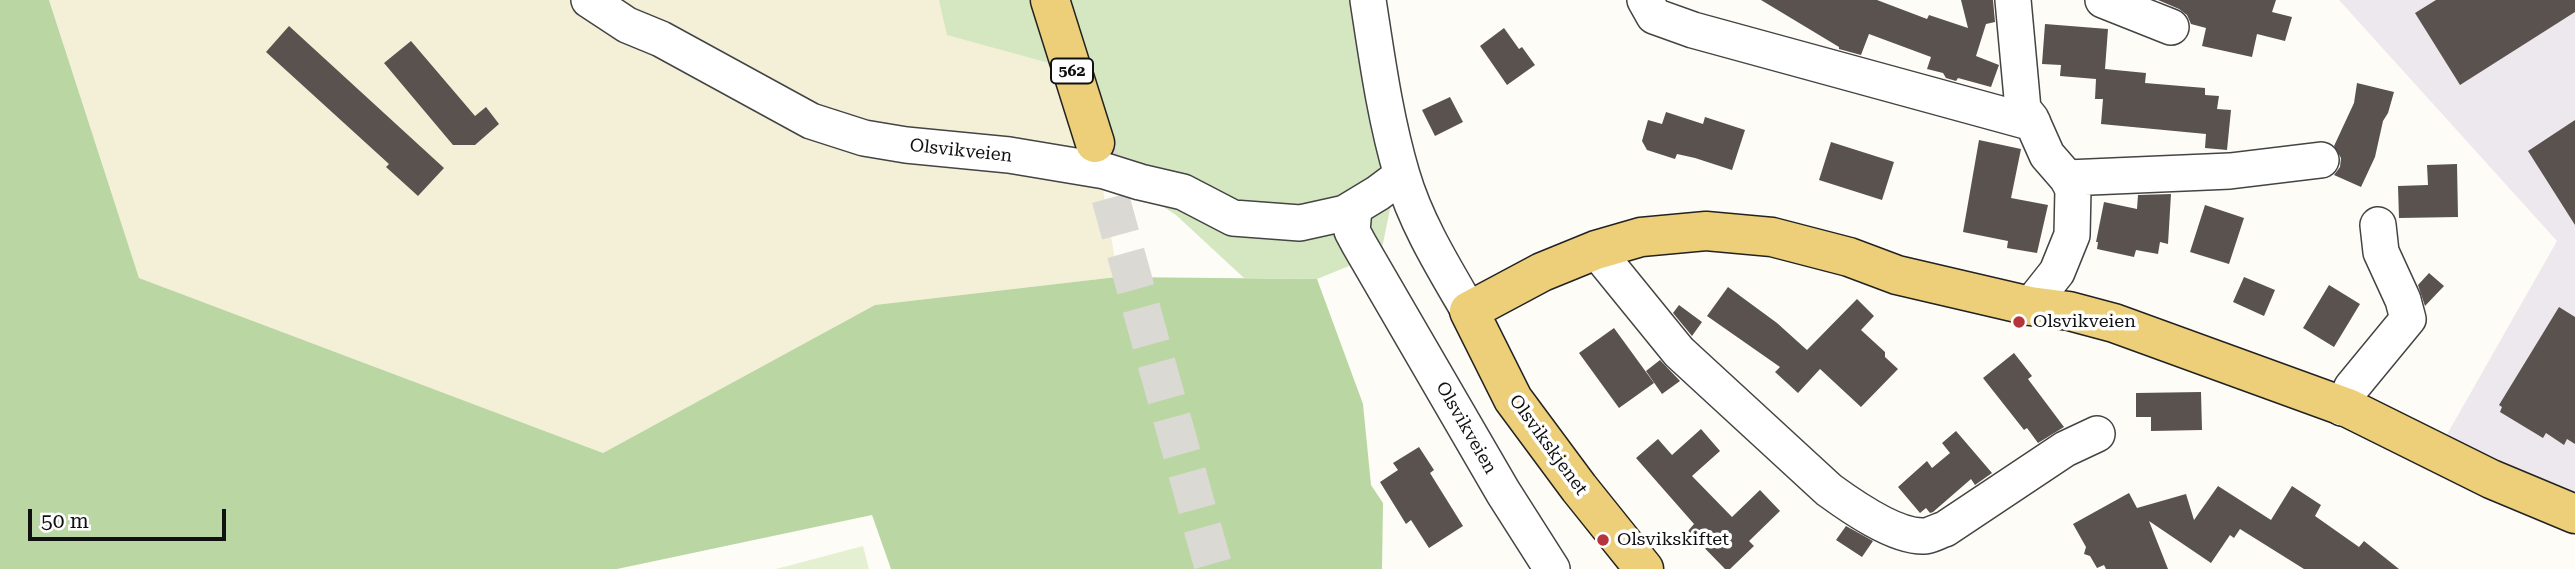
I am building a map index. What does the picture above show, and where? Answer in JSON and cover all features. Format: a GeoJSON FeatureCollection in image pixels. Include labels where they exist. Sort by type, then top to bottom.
{"type":"FeatureCollection","features":[{"type":"Feature","properties":{"kind":"main road","name":"562"},"geometry":{"type":"LineString","coordinates":[[1049,0],[1095,143]]}},
{"type":"Feature","properties":{"kind":"main road"},"geometry":{"type":"LineString","coordinates":[[1469,311],[1542,272],[1596,250],[1641,237],[1706,232],[1772,237],[1849,257],[1898,275],[2029,306],[2069,310],[2114,323],[2342,408],[2491,479],[2575,514]]}},
{"type":"Feature","properties":{"kind":"main road","name":"Olsvikskjenet"},"geometry":{"type":"LineString","coordinates":[[1469,311],[1513,399],[1578,488],[1644,569]]}},
{"type":"Feature","properties":{"kind":"street","name":"Olsvikveien"},"geometry":{"type":"LineString","coordinates":[[589,0],[627,25],[661,39],[811,121],[864,138],[1009,155],[1105,171],[1183,192],[1233,218],[1300,223],[1354,209],[1402,175]]}},
{"type":"Feature","properties":{"kind":"street"},"geometry":{"type":"LineString","coordinates":[[1368,0],[1381,83],[1402,175],[1438,258],[1469,311]]}},
{"type":"Feature","properties":{"kind":"street"},"geometry":{"type":"LineString","coordinates":[[1645,0],[1654,16],[1693,30],[2033,123]]}},
{"type":"Feature","properties":{"kind":"street"},"geometry":{"type":"LineString","coordinates":[[2012,0],[2023,109],[2033,123],[2048,155],[2073,189],[2072,235],[2057,272],[2029,306]]}},
{"type":"Feature","properties":{"kind":"street"},"geometry":{"type":"LineString","coordinates":[[2103,0],[2171,27]]}},
{"type":"Feature","properties":{"kind":"street"},"geometry":{"type":"LineString","coordinates":[[2067,178],[2230,171],[2321,160]]}},
{"type":"Feature","properties":{"kind":"street","name":"Olsvikveien"},"geometry":{"type":"LineString","coordinates":[[1354,209],[1352,231],[1355,237],[1503,492],[1552,569]]}},
{"type":"Feature","properties":{"kind":"street"},"geometry":{"type":"LineString","coordinates":[[2342,408],[2352,387],[2408,319],[2403,300],[2381,252],[2378,225]]}},
{"type":"Feature","properties":{"kind":"street"},"geometry":{"type":"LineString","coordinates":[[1596,250],[1679,352],[1829,490],[1852,507],[1904,533],[1925,536],[1945,529],[2065,449],[2097,434]]}},
{"type":"Feature","properties":{"kind":"shaded area"},"geometry":{"type":"Polygon","coordinates":[[[49,0],[1047,0],[1095,143],[1118,277],[875,305],[603,453],[139,278],[49,0]]]}},
{"type":"Feature","properties":{"kind":"shaded area"},"geometry":{"type":"Polygon","coordinates":[[[2339,0],[2575,0],[2575,494],[2445,438],[2557,241],[2339,0]]]}},
{"type":"Feature","properties":{"kind":"green space"},"geometry":{"type":"Polygon","coordinates":[[[0,0],[49,0],[139,278],[603,453],[875,305],[1117,277],[1317,279],[1363,404],[1371,485],[1383,503],[1382,569],[891,569],[872,515],[617,569],[0,569],[0,0]]]}},
{"type":"Feature","properties":{"kind":"green space"},"geometry":{"type":"Polygon","coordinates":[[[939,0],[1350,0],[1395,185],[1381,253],[1317,279],[1244,278],[1176,215],[1104,169],[1060,66],[947,35],[939,0]]]}},
{"type":"Feature","properties":{"kind":"green space"},"geometry":{"type":"Polygon","coordinates":[[[863,546],[869,569],[776,569],[863,546]]]}},
{"type":"Feature","properties":{"kind":"building"},"geometry":{"type":"Polygon","coordinates":[[[1761,0],[1877,0],[1927,19],[1929,15],[1968,28],[1961,0],[1993,0],[1995,22],[1986,24],[1976,56],[1999,65],[1991,87],[1958,78],[1956,81],[1946,78],[1943,73],[1927,69],[1931,57],[1869,34],[1861,55],[1839,49],[1761,0]]]}},
{"type":"Feature","properties":{"kind":"building"},"geometry":{"type":"Polygon","coordinates":[[[2158,0],[2276,0],[2272,12],[2292,17],[2285,41],[2257,34],[2252,57],[2202,46],[2206,28],[2191,24],[2187,15],[2179,9],[2158,0]]]}},
{"type":"Feature","properties":{"kind":"building"},"geometry":{"type":"Polygon","coordinates":[[[2436,0],[2575,0],[2575,12],[2460,85],[2415,13],[2436,0]]]}},
{"type":"Feature","properties":{"kind":"building"},"geometry":{"type":"Polygon","coordinates":[[[2045,24],[2108,29],[2105,69],[2146,73],[2145,83],[2205,88],[2205,95],[2219,96],[2217,109],[2231,110],[2227,150],[2205,148],[2206,134],[2101,124],[2103,99],[2095,99],[2096,79],[2060,76],[2061,65],[2042,64],[2045,24]]]}},
{"type":"Feature","properties":{"kind":"building"},"geometry":{"type":"Polygon","coordinates":[[[289,26],[444,168],[418,196],[386,167],[389,164],[266,52],[289,26]]]}},
{"type":"Feature","properties":{"kind":"building"},"geometry":{"type":"Polygon","coordinates":[[[1504,28],[1535,65],[1507,85],[1480,46],[1504,28]]]}},
{"type":"Feature","properties":{"kind":"building"},"geometry":{"type":"Polygon","coordinates":[[[411,41],[475,116],[486,107],[499,124],[475,145],[453,145],[384,63],[411,41]]]}},
{"type":"Feature","properties":{"kind":"building"},"geometry":{"type":"Polygon","coordinates":[[[2357,83],[2394,92],[2383,121],[2375,157],[2361,187],[2334,175],[2340,167],[2341,158],[2334,146],[2354,103],[2357,83]]]}},
{"type":"Feature","properties":{"kind":"building"},"geometry":{"type":"Polygon","coordinates":[[[1450,97],[1463,122],[1435,136],[1422,110],[1450,97]]]}},
{"type":"Feature","properties":{"kind":"building"},"geometry":{"type":"Polygon","coordinates":[[[1666,112],[1703,124],[1705,117],[1745,130],[1732,170],[1695,158],[1677,154],[1675,159],[1647,150],[1642,141],[1648,120],[1662,124],[1666,112]]]}},
{"type":"Feature","properties":{"kind":"building"},"geometry":{"type":"Polygon","coordinates":[[[2575,120],[2575,225],[2528,151],[2575,120]]]}},
{"type":"Feature","properties":{"kind":"building"},"geometry":{"type":"Polygon","coordinates":[[[1979,140],[2021,149],[2011,198],[2048,205],[2037,253],[2007,248],[2008,241],[1963,232],[1979,140]]]}},
{"type":"Feature","properties":{"kind":"building"},"geometry":{"type":"Polygon","coordinates":[[[1831,142],[1894,162],[1882,200],[1819,180],[1831,142]]]}},
{"type":"Feature","properties":{"kind":"building"},"geometry":{"type":"Polygon","coordinates":[[[2457,164],[2458,217],[2399,218],[2398,186],[2428,185],[2427,165],[2457,164]]]}},
{"type":"Feature","properties":{"kind":"building"},"geometry":{"type":"Polygon","coordinates":[[[2171,194],[2168,244],[2160,242],[2158,254],[2136,250],[2134,257],[2097,249],[2104,202],[2137,209],[2138,195],[2171,194]]]}},
{"type":"Feature","properties":{"kind":"building"},"geometry":{"type":"Polygon","coordinates":[[[2205,205],[2244,218],[2229,264],[2190,252],[2205,205]]]}},
{"type":"Feature","properties":{"kind":"building"},"geometry":{"type":"Polygon","coordinates":[[[2429,273],[2444,286],[2425,306],[2418,285],[2429,273]]]}},
{"type":"Feature","properties":{"kind":"building"},"geometry":{"type":"Polygon","coordinates":[[[2244,277],[2275,290],[2264,316],[2233,302],[2244,277]]]}},
{"type":"Feature","properties":{"kind":"building"},"geometry":{"type":"Polygon","coordinates":[[[2329,285],[2360,304],[2334,347],[2303,328],[2329,285]]]}},
{"type":"Feature","properties":{"kind":"building"},"geometry":{"type":"Polygon","coordinates":[[[1728,287],[1777,323],[1807,350],[1857,299],[1874,316],[1861,330],[1885,352],[1885,357],[1898,369],[1861,407],[1820,369],[1798,393],[1775,372],[1780,367],[1707,316],[1728,287]]]}},
{"type":"Feature","properties":{"kind":"building"},"geometry":{"type":"Polygon","coordinates":[[[1679,305],[1702,322],[1692,336],[1673,313],[1679,305]]]}},
{"type":"Feature","properties":{"kind":"building"},"geometry":{"type":"Polygon","coordinates":[[[2559,307],[2575,317],[2575,444],[2567,439],[2564,445],[2546,433],[2543,438],[2500,412],[2502,407],[2499,405],[2559,307]]]}},
{"type":"Feature","properties":{"kind":"building"},"geometry":{"type":"Polygon","coordinates":[[[1614,328],[1654,383],[1619,408],[1579,353],[1614,328]]]}},
{"type":"Feature","properties":{"kind":"building"},"geometry":{"type":"Polygon","coordinates":[[[2014,353],[2032,376],[2028,379],[2064,427],[2038,443],[2027,428],[2024,430],[1983,378],[2014,353]]]}},
{"type":"Feature","properties":{"kind":"building"},"geometry":{"type":"Polygon","coordinates":[[[1660,360],[1680,381],[1662,394],[1646,371],[1660,360]]]}},
{"type":"Feature","properties":{"kind":"building"},"geometry":{"type":"Polygon","coordinates":[[[2201,392],[2202,430],[2151,431],[2151,417],[2136,417],[2136,393],[2201,392]]]}},
{"type":"Feature","properties":{"kind":"building"},"geometry":{"type":"Polygon","coordinates":[[[1701,429],[1720,451],[1692,476],[1732,517],[1760,490],[1780,511],[1749,541],[1754,546],[1730,569],[1725,569],[1688,531],[1694,524],[1636,458],[1658,439],[1672,455],[1701,429]]]}},
{"type":"Feature","properties":{"kind":"building"},"geometry":{"type":"Polygon","coordinates":[[[1956,431],[1992,473],[1975,485],[1971,479],[1933,512],[1930,513],[1926,508],[1920,513],[1898,487],[1927,461],[1932,468],[1950,453],[1942,443],[1956,431]]]}},
{"type":"Feature","properties":{"kind":"building"},"geometry":{"type":"Polygon","coordinates":[[[1419,447],[1434,470],[1430,473],[1463,526],[1429,548],[1411,520],[1406,524],[1380,482],[1398,470],[1393,463],[1419,447]]]}},
{"type":"Feature","properties":{"kind":"building"},"geometry":{"type":"Polygon","coordinates":[[[2218,486],[2271,520],[2292,486],[2321,505],[2315,516],[2359,547],[2364,541],[2399,569],[2304,569],[2240,529],[2234,538],[2230,535],[2211,563],[2149,521],[2168,569],[2106,569],[2104,565],[2097,568],[2090,556],[2084,554],[2086,547],[2073,524],[2129,493],[2137,508],[2186,494],[2194,520],[2218,486]]]}},
{"type":"Feature","properties":{"kind":"building"},"geometry":{"type":"Polygon","coordinates":[[[1846,526],[1873,541],[1862,557],[1836,540],[1846,526]]]}},
{"type":"Feature","properties":{"kind":"tunnel"},"geometry":{"type":"LineString","coordinates":[[1095,143],[1214,569]]}},
{"type":"Feature","properties":{"kind":"place","name":"Olsvikveien"},"geometry":{"type":"Point","coordinates":[2019,322]}},
{"type":"Feature","properties":{"kind":"place","name":"Olsvikskiftet"},"geometry":{"type":"Point","coordinates":[1603,540]}}]}
